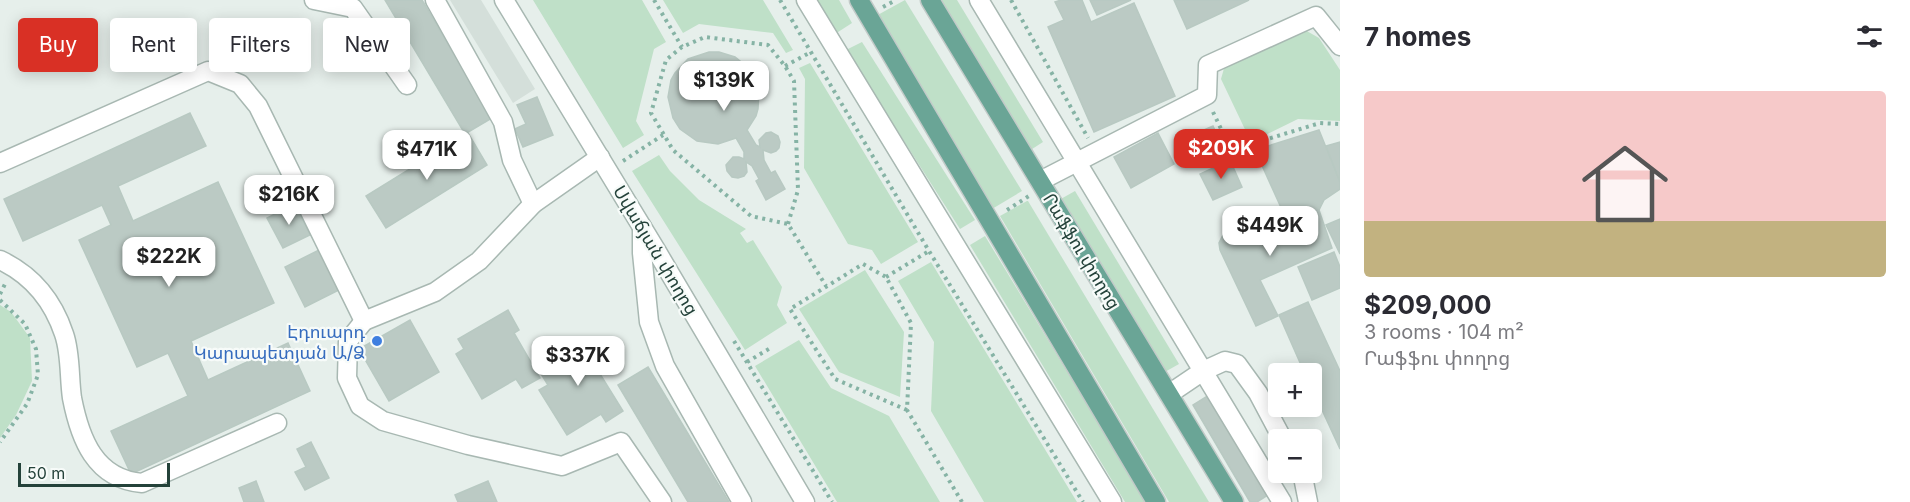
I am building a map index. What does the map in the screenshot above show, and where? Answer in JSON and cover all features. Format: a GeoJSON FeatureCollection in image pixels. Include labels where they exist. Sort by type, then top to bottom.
{"type":"FeatureCollection","features":[{"type":"Feature","properties":{"kind":"main road"},"geometry":{"type":"LineString","coordinates":[[859,0],[1156,502]]}},
{"type":"Feature","properties":{"kind":"main road","name":"Րաֆֆու փողոց"},"geometry":{"type":"LineString","coordinates":[[930,0],[1037,187],[1169,394],[1234,502]]}},
{"type":"Feature","properties":{"kind":"street"},"geometry":{"type":"LineString","coordinates":[[314,0],[352,8],[407,85]]}},
{"type":"Feature","properties":{"kind":"street"},"geometry":{"type":"LineString","coordinates":[[435,0],[503,122],[512,160],[533,204]]}},
{"type":"Feature","properties":{"kind":"street","name":"Սվաճյան փողոց"},"geometry":{"type":"LineString","coordinates":[[504,0],[805,502]]}},
{"type":"Feature","properties":{"kind":"street"},"geometry":{"type":"LineString","coordinates":[[806,0],[1112,502]]}},
{"type":"Feature","properties":{"kind":"street"},"geometry":{"type":"LineString","coordinates":[[979,0],[1282,502]]}},
{"type":"Feature","properties":{"kind":"street"},"geometry":{"type":"LineString","coordinates":[[1037,187],[1077,161],[1206,95],[1208,65],[1316,16],[1340,46]]}},
{"type":"Feature","properties":{"kind":"street"},"geometry":{"type":"LineString","coordinates":[[0,163],[208,70],[240,84],[258,106],[364,321]]}},
{"type":"Feature","properties":{"kind":"street"},"geometry":{"type":"LineString","coordinates":[[600,157],[533,204],[479,261],[435,292],[364,321],[348,341],[347,378],[360,406],[383,421],[468,445],[562,466],[621,442],[662,502]]}},
{"type":"Feature","properties":{"kind":"street"},"geometry":{"type":"LineString","coordinates":[[642,227],[642,254],[649,322],[665,366],[742,502]]}},
{"type":"Feature","properties":{"kind":"street"},"geometry":{"type":"LineString","coordinates":[[0,260],[19,270],[36,285],[52,305],[65,336],[72,399],[87,449],[109,474],[128,482],[142,483],[277,423]]}},
{"type":"Feature","properties":{"kind":"street"},"geometry":{"type":"LineString","coordinates":[[1169,394],[1203,371],[1225,361],[1237,364],[1258,393],[1277,429]]}},
{"type":"Feature","properties":{"kind":"street"},"geometry":{"type":"LineString","coordinates":[[1304,483],[1308,502]]}},
{"type":"Feature","properties":{"kind":"path"},"geometry":{"type":"LineString","coordinates":[[654,0],[682,47]]}},
{"type":"Feature","properties":{"kind":"path"},"geometry":{"type":"LineString","coordinates":[[780,0],[929,251],[1083,502]]}},
{"type":"Feature","properties":{"kind":"path"},"geometry":{"type":"LineString","coordinates":[[1011,0],[1096,152]]}},
{"type":"Feature","properties":{"kind":"path"},"geometry":{"type":"LineString","coordinates":[[788,224],[798,190],[794,81],[768,45],[705,37],[682,47],[666,60],[651,113],[663,135],[673,150],[751,216],[788,224],[826,286]]}},
{"type":"Feature","properties":{"kind":"path"},"geometry":{"type":"LineString","coordinates":[[785,66],[811,53],[829,40]]}},
{"type":"Feature","properties":{"kind":"path"},"geometry":{"type":"LineString","coordinates":[[1206,95],[1223,133],[1231,141],[1248,145],[1320,123],[1340,124]]}},
{"type":"Feature","properties":{"kind":"path"},"geometry":{"type":"LineString","coordinates":[[622,162],[663,135]]}},
{"type":"Feature","properties":{"kind":"path"},"geometry":{"type":"LineString","coordinates":[[1007,210],[1037,187]]}},
{"type":"Feature","properties":{"kind":"path"},"geometry":{"type":"LineString","coordinates":[[886,277],[929,251]]}},
{"type":"Feature","properties":{"kind":"path"},"geometry":{"type":"LineString","coordinates":[[907,410],[835,379],[790,309],[863,264],[886,277],[911,323],[907,410],[962,502]]}},
{"type":"Feature","properties":{"kind":"path"},"geometry":{"type":"LineString","coordinates":[[0,300],[25,324],[36,349],[38,375],[27,404],[0,442]]}},
{"type":"Feature","properties":{"kind":"path"},"geometry":{"type":"LineString","coordinates":[[747,362],[772,346]]}},
{"type":"Feature","properties":{"kind":"shaded area"},"geometry":{"type":"Polygon","coordinates":[[[450,0],[481,0],[535,89],[513,103],[450,0]]]}},
{"type":"Feature","properties":{"kind":"green space"},"geometry":{"type":"Polygon","coordinates":[[[533,0],[642,0],[666,42],[654,49],[636,121],[644,135],[623,148],[533,0]]]}},
{"type":"Feature","properties":{"kind":"green space"},"geometry":{"type":"Polygon","coordinates":[[[663,0],[763,0],[793,50],[786,53],[773,33],[699,24],[683,33],[663,0]]]}},
{"type":"Feature","properties":{"kind":"green space"},"geometry":{"type":"Polygon","coordinates":[[[815,0],[839,0],[852,23],[835,34],[815,0]]]}},
{"type":"Feature","properties":{"kind":"green space"},"geometry":{"type":"Polygon","coordinates":[[[905,0],[1022,191],[992,209],[874,17],[905,0]]]}},
{"type":"Feature","properties":{"kind":"green space"},"geometry":{"type":"Polygon","coordinates":[[[938,0],[957,0],[1043,142],[1029,151],[938,0]]]}},
{"type":"Feature","properties":{"kind":"green space"},"geometry":{"type":"Polygon","coordinates":[[[1305,30],[1319,38],[1340,70],[1340,121],[1298,119],[1251,142],[1221,79],[1225,65],[1305,30]]]}},
{"type":"Feature","properties":{"kind":"green space"},"geometry":{"type":"Polygon","coordinates":[[[862,42],[975,220],[960,229],[846,50],[862,42]]]}},
{"type":"Feature","properties":{"kind":"green space"},"geometry":{"type":"Polygon","coordinates":[[[810,63],[918,242],[881,264],[872,250],[848,244],[804,168],[805,79],[799,68],[810,63]]]}},
{"type":"Feature","properties":{"kind":"green space"},"geometry":{"type":"Polygon","coordinates":[[[659,155],[670,171],[699,200],[746,229],[740,233],[747,243],[753,240],[782,287],[777,305],[787,323],[745,350],[632,171],[659,155]]]}},
{"type":"Feature","properties":{"kind":"green space"},"geometry":{"type":"Polygon","coordinates":[[[1075,191],[1179,364],[1163,373],[1059,200],[1075,191]]]}},
{"type":"Feature","properties":{"kind":"green space"},"geometry":{"type":"Polygon","coordinates":[[[1027,201],[1209,502],[1169,502],[1000,216],[1027,201]]]}},
{"type":"Feature","properties":{"kind":"green space"},"geometry":{"type":"Polygon","coordinates":[[[985,236],[1146,502],[1125,502],[970,245],[985,236]]]}},
{"type":"Feature","properties":{"kind":"green space"},"geometry":{"type":"Polygon","coordinates":[[[931,262],[1077,502],[984,502],[931,411],[934,342],[898,281],[931,262]]]}},
{"type":"Feature","properties":{"kind":"green space"},"geometry":{"type":"Polygon","coordinates":[[[865,270],[904,332],[900,397],[839,372],[799,309],[865,270]]]}},
{"type":"Feature","properties":{"kind":"green space"},"geometry":{"type":"Polygon","coordinates":[[[0,305],[11,312],[30,338],[32,381],[16,415],[0,438],[0,305]]]}},
{"type":"Feature","properties":{"kind":"green space"},"geometry":{"type":"Polygon","coordinates":[[[799,340],[831,388],[889,416],[940,502],[837,502],[755,366],[799,340]]]}},
{"type":"Feature","properties":{"kind":"building"},"geometry":{"type":"Polygon","coordinates":[[[385,0],[422,0],[492,118],[465,134],[410,42],[410,18],[396,18],[385,0]]]}},
{"type":"Feature","properties":{"kind":"building"},"geometry":{"type":"Polygon","coordinates":[[[1082,0],[1091,22],[1134,3],[1175,96],[1094,132],[1048,27],[1064,20],[1055,2],[1082,0]]]}},
{"type":"Feature","properties":{"kind":"building"},"geometry":{"type":"Polygon","coordinates":[[[1090,0],[1131,0],[1097,15],[1090,0]]]}},
{"type":"Feature","properties":{"kind":"building"},"geometry":{"type":"Polygon","coordinates":[[[1174,0],[1249,0],[1187,29],[1174,0]]]}},
{"type":"Feature","properties":{"kind":"building"},"geometry":{"type":"Polygon","coordinates":[[[709,52],[719,52],[735,57],[751,70],[757,81],[758,109],[747,130],[756,145],[760,147],[759,140],[766,133],[771,132],[778,136],[779,148],[771,153],[763,150],[764,160],[771,173],[775,171],[785,189],[766,200],[756,181],[759,179],[752,166],[746,162],[747,172],[738,178],[732,177],[727,171],[726,165],[733,157],[744,159],[744,152],[736,138],[718,144],[697,141],[680,129],[673,118],[668,97],[671,80],[688,59],[709,52]]]}},
{"type":"Feature","properties":{"kind":"building"},"geometry":{"type":"Polygon","coordinates":[[[537,97],[553,135],[523,147],[515,129],[526,124],[517,105],[537,97]]]}},
{"type":"Feature","properties":{"kind":"building"},"geometry":{"type":"Polygon","coordinates":[[[190,113],[206,146],[118,186],[133,221],[218,182],[274,303],[191,341],[208,380],[288,343],[310,391],[131,474],[111,431],[188,396],[168,353],[137,367],[79,240],[111,225],[102,205],[23,241],[4,199],[190,113]]]}},
{"type":"Feature","properties":{"kind":"building"},"geometry":{"type":"Polygon","coordinates":[[[1213,126],[1226,154],[1208,162],[1195,134],[1213,126]]]}},
{"type":"Feature","properties":{"kind":"building"},"geometry":{"type":"Polygon","coordinates":[[[1319,130],[1340,182],[1340,189],[1324,200],[1319,210],[1288,223],[1255,150],[1319,130]]]}},
{"type":"Feature","properties":{"kind":"building"},"geometry":{"type":"Polygon","coordinates":[[[468,133],[487,165],[386,228],[366,196],[468,133]]]}},
{"type":"Feature","properties":{"kind":"building"},"geometry":{"type":"Polygon","coordinates":[[[1158,133],[1174,164],[1131,188],[1114,157],[1158,133]]]}},
{"type":"Feature","properties":{"kind":"building"},"geometry":{"type":"Polygon","coordinates":[[[1340,142],[1340,182],[1326,146],[1340,142]]]}},
{"type":"Feature","properties":{"kind":"building"},"geometry":{"type":"Polygon","coordinates":[[[1230,160],[1242,187],[1213,200],[1200,174],[1230,160]]]}},
{"type":"Feature","properties":{"kind":"building"},"geometry":{"type":"Polygon","coordinates":[[[294,204],[310,235],[283,248],[267,218],[294,204]]]}},
{"type":"Feature","properties":{"kind":"building"},"geometry":{"type":"Polygon","coordinates":[[[1319,210],[1332,248],[1260,280],[1278,316],[1256,326],[1220,250],[1219,243],[1222,237],[1226,232],[1288,223],[1319,210]]]}},
{"type":"Feature","properties":{"kind":"building"},"geometry":{"type":"Polygon","coordinates":[[[1340,219],[1340,254],[1326,225],[1340,219]]]}},
{"type":"Feature","properties":{"kind":"building"},"geometry":{"type":"Polygon","coordinates":[[[321,249],[341,289],[305,307],[285,267],[321,249]]]}},
{"type":"Feature","properties":{"kind":"building"},"geometry":{"type":"Polygon","coordinates":[[[1334,252],[1340,267],[1340,288],[1312,300],[1298,267],[1334,252]]]}},
{"type":"Feature","properties":{"kind":"building"},"geometry":{"type":"Polygon","coordinates":[[[1308,302],[1340,371],[1340,449],[1322,410],[1322,363],[1300,363],[1279,315],[1308,302]]]}},
{"type":"Feature","properties":{"kind":"building"},"geometry":{"type":"Polygon","coordinates":[[[508,310],[519,330],[514,333],[540,378],[522,388],[516,379],[482,399],[456,354],[464,349],[458,339],[508,310]]]}},
{"type":"Feature","properties":{"kind":"building"},"geometry":{"type":"Polygon","coordinates":[[[410,320],[439,372],[389,401],[359,349],[410,320]]]}},
{"type":"Feature","properties":{"kind":"building"},"geometry":{"type":"Polygon","coordinates":[[[588,337],[608,368],[600,374],[623,411],[606,422],[601,414],[567,435],[539,390],[548,385],[538,369],[588,337]]]}},
{"type":"Feature","properties":{"kind":"building"},"geometry":{"type":"Polygon","coordinates":[[[648,367],[729,502],[688,502],[618,385],[648,367]]]}},
{"type":"Feature","properties":{"kind":"building"},"geometry":{"type":"Polygon","coordinates":[[[1209,395],[1268,495],[1257,502],[1250,502],[1193,405],[1209,395]]]}},
{"type":"Feature","properties":{"kind":"building"},"geometry":{"type":"Polygon","coordinates":[[[311,442],[329,478],[305,490],[295,472],[306,467],[297,449],[311,442]]]}},
{"type":"Feature","properties":{"kind":"building"},"geometry":{"type":"Polygon","coordinates":[[[256,481],[264,502],[244,502],[239,488],[256,481]]]}},
{"type":"Feature","properties":{"kind":"building"},"geometry":{"type":"Polygon","coordinates":[[[488,481],[497,502],[458,502],[455,495],[488,481]]]}},
{"type":"Feature","properties":{"kind":"place","name":"Էդուարդ Կարապետյան Ա/Ձ"},"geometry":{"type":"Point","coordinates":[377,341]}}]}
